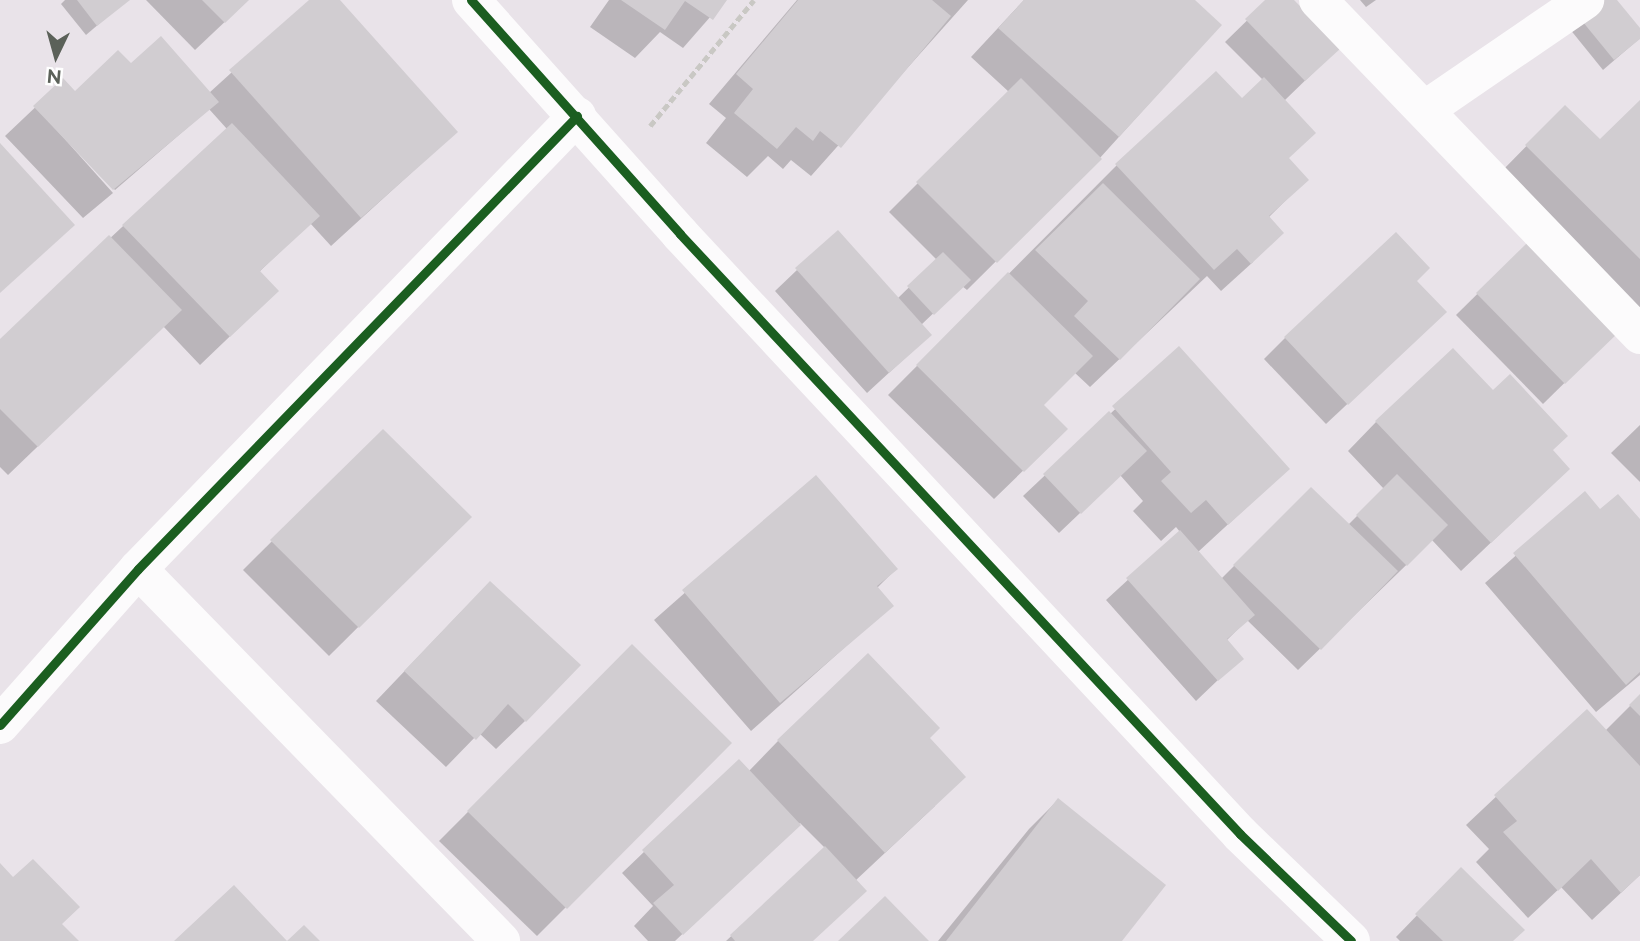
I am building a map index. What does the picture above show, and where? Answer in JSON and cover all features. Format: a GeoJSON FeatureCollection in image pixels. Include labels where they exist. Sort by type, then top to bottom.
{"type":"FeatureCollection","features":[{"type":"Feature","properties":{"kind":"street"},"geometry":{"type":"LineString","coordinates":[[471,0],[619,164],[1240,834],[1351,941]]}},
{"type":"Feature","properties":{"kind":"street"},"geometry":{"type":"LineString","coordinates":[[1318,0],[1426,109],[1640,335]]}},
{"type":"Feature","properties":{"kind":"street"},"geometry":{"type":"LineString","coordinates":[[1426,109],[1585,0]]}},
{"type":"Feature","properties":{"kind":"street"},"geometry":{"type":"LineString","coordinates":[[0,725],[138,569],[577,116]]}},
{"type":"Feature","properties":{"kind":"street"},"geometry":{"type":"LineString","coordinates":[[138,569],[500,941]]}},
{"type":"Feature","properties":{"kind":"path"},"geometry":{"type":"LineString","coordinates":[[619,164],[754,0]]}},
{"type":"Feature","properties":{"kind":"building"},"geometry":{"type":"Polygon","coordinates":[[[77,0],[130,0],[97,26],[77,0]]]}},
{"type":"Feature","properties":{"kind":"building"},"geometry":{"type":"Polygon","coordinates":[[[202,0],[249,0],[225,23],[202,0]]]}},
{"type":"Feature","properties":{"kind":"building"},"geometry":{"type":"Polygon","coordinates":[[[309,0],[340,0],[458,132],[361,218],[229,70],[309,0]]]}},
{"type":"Feature","properties":{"kind":"building"},"geometry":{"type":"Polygon","coordinates":[[[621,0],[727,0],[713,20],[685,1],[665,30],[621,0]]]}},
{"type":"Feature","properties":{"kind":"building"},"geometry":{"type":"Polygon","coordinates":[[[798,0],[932,0],[951,16],[841,148],[820,131],[813,141],[796,127],[777,149],[734,113],[753,89],[736,74],[798,0]]]}},
{"type":"Feature","properties":{"kind":"building"},"geometry":{"type":"Polygon","coordinates":[[[1024,0],[1195,0],[1222,25],[1119,137],[998,28],[1024,0]]]}},
{"type":"Feature","properties":{"kind":"building"},"geometry":{"type":"Polygon","coordinates":[[[1265,0],[1294,0],[1341,48],[1305,81],[1245,19],[1265,0]]]}},
{"type":"Feature","properties":{"kind":"building"},"geometry":{"type":"Polygon","coordinates":[[[1598,0],[1617,0],[1640,28],[1640,39],[1614,60],[1578,16],[1598,0]]]}},
{"type":"Feature","properties":{"kind":"building"},"geometry":{"type":"Polygon","coordinates":[[[161,36],[219,102],[113,190],[33,106],[63,78],[75,91],[118,50],[131,63],[161,36]]]}},
{"type":"Feature","properties":{"kind":"building"},"geometry":{"type":"Polygon","coordinates":[[[1216,71],[1242,98],[1264,77],[1316,133],[1289,158],[1309,180],[1269,216],[1284,233],[1251,264],[1237,249],[1214,270],[1115,164],[1216,71]]]}},
{"type":"Feature","properties":{"kind":"building"},"geometry":{"type":"Polygon","coordinates":[[[1021,78],[1102,159],[997,263],[916,182],[1021,78]]]}},
{"type":"Feature","properties":{"kind":"building"},"geometry":{"type":"Polygon","coordinates":[[[1640,100],[1640,259],[1525,145],[1565,105],[1600,139],[1640,100]]]}},
{"type":"Feature","properties":{"kind":"building"},"geometry":{"type":"Polygon","coordinates":[[[232,123],[320,216],[260,271],[279,291],[230,337],[122,225],[232,123]]]}},
{"type":"Feature","properties":{"kind":"building"},"geometry":{"type":"Polygon","coordinates":[[[0,143],[75,225],[0,293],[0,143]]]}},
{"type":"Feature","properties":{"kind":"building"},"geometry":{"type":"Polygon","coordinates":[[[1103,183],[1200,279],[1120,360],[1074,316],[1088,301],[1035,250],[1103,183]]]}},
{"type":"Feature","properties":{"kind":"building"},"geometry":{"type":"Polygon","coordinates":[[[838,230],[932,335],[889,373],[795,268],[838,230]]]}},
{"type":"Feature","properties":{"kind":"building"},"geometry":{"type":"Polygon","coordinates":[[[1396,232],[1430,268],[1417,281],[1447,312],[1348,405],[1284,337],[1396,232]]]}},
{"type":"Feature","properties":{"kind":"building"},"geometry":{"type":"Polygon","coordinates":[[[109,235],[182,310],[38,447],[0,409],[0,339],[109,235]]]}},
{"type":"Feature","properties":{"kind":"building"},"geometry":{"type":"Polygon","coordinates":[[[1529,241],[1619,332],[1565,384],[1476,293],[1529,241]]]}},
{"type":"Feature","properties":{"kind":"building"},"geometry":{"type":"Polygon","coordinates":[[[943,252],[971,280],[934,315],[907,286],[943,252]]]}},
{"type":"Feature","properties":{"kind":"building"},"geometry":{"type":"Polygon","coordinates":[[[1008,272],[1093,356],[1044,405],[1068,429],[1024,472],[916,365],[1008,272]]]}},
{"type":"Feature","properties":{"kind":"building"},"geometry":{"type":"Polygon","coordinates":[[[1179,346],[1290,469],[1228,525],[1206,500],[1191,513],[1161,481],[1171,472],[1112,406],[1179,346]]]}},
{"type":"Feature","properties":{"kind":"building"},"geometry":{"type":"Polygon","coordinates":[[[1453,348],[1493,390],[1510,374],[1568,436],[1553,450],[1570,469],[1491,543],[1375,421],[1453,348]]]}},
{"type":"Feature","properties":{"kind":"building"},"geometry":{"type":"Polygon","coordinates":[[[1109,411],[1147,451],[1081,514],[1043,474],[1109,411]]]}},
{"type":"Feature","properties":{"kind":"building"},"geometry":{"type":"Polygon","coordinates":[[[383,429],[472,517],[359,628],[270,540],[383,429]]]}},
{"type":"Feature","properties":{"kind":"building"},"geometry":{"type":"Polygon","coordinates":[[[1397,474],[1448,525],[1407,566],[1356,515],[1397,474]]]}},
{"type":"Feature","properties":{"kind":"building"},"geometry":{"type":"Polygon","coordinates":[[[816,475],[898,569],[877,586],[894,606],[780,703],[682,590],[816,475]]]}},
{"type":"Feature","properties":{"kind":"building"},"geometry":{"type":"Polygon","coordinates":[[[1311,487],[1398,571],[1321,650],[1233,565],[1311,487]]]}},
{"type":"Feature","properties":{"kind":"building"},"geometry":{"type":"Polygon","coordinates":[[[1585,491],[1600,509],[1618,494],[1640,519],[1640,672],[1626,685],[1513,553],[1585,491]]]}},
{"type":"Feature","properties":{"kind":"building"},"geometry":{"type":"Polygon","coordinates":[[[1180,530],[1255,615],[1227,639],[1244,659],[1218,681],[1126,578],[1180,530]]]}},
{"type":"Feature","properties":{"kind":"building"},"geometry":{"type":"Polygon","coordinates":[[[490,581],[581,665],[526,722],[508,704],[476,740],[404,671],[490,581]]]}},
{"type":"Feature","properties":{"kind":"building"},"geometry":{"type":"Polygon","coordinates":[[[632,644],[732,743],[567,909],[467,811],[632,644]]]}},
{"type":"Feature","properties":{"kind":"building"},"geometry":{"type":"Polygon","coordinates":[[[868,653],[940,728],[930,738],[966,777],[885,853],[777,740],[868,653]]]}},
{"type":"Feature","properties":{"kind":"building"},"geometry":{"type":"Polygon","coordinates":[[[1640,694],[1640,716],[1629,705],[1640,694]]]}},
{"type":"Feature","properties":{"kind":"building"},"geometry":{"type":"Polygon","coordinates":[[[1587,709],[1640,766],[1640,875],[1621,893],[1591,859],[1558,891],[1503,832],[1517,821],[1494,795],[1587,709]]]}},
{"type":"Feature","properties":{"kind":"building"},"geometry":{"type":"Polygon","coordinates":[[[739,759],[801,825],[683,935],[653,903],[674,885],[642,850],[739,759]]]}},
{"type":"Feature","properties":{"kind":"building"},"geometry":{"type":"Polygon","coordinates":[[[1058,798],[1166,885],[1122,941],[946,941],[1058,798]]]}},
{"type":"Feature","properties":{"kind":"building"},"geometry":{"type":"Polygon","coordinates":[[[825,846],[867,891],[813,941],[735,941],[730,935],[825,846]]]}},
{"type":"Feature","properties":{"kind":"building"},"geometry":{"type":"Polygon","coordinates":[[[33,859],[80,907],[62,924],[79,941],[0,941],[0,863],[13,877],[33,859]]]}},
{"type":"Feature","properties":{"kind":"building"},"geometry":{"type":"Polygon","coordinates":[[[1461,867],[1525,930],[1513,941],[1443,941],[1415,914],[1461,867]]]}},
{"type":"Feature","properties":{"kind":"building"},"geometry":{"type":"Polygon","coordinates":[[[234,885],[287,941],[174,941],[234,885]]]}},
{"type":"Feature","properties":{"kind":"building"},"geometry":{"type":"Polygon","coordinates":[[[885,896],[929,941],[838,941],[885,896]]]}},
{"type":"Feature","properties":{"kind":"building"},"geometry":{"type":"Polygon","coordinates":[[[304,925],[320,941],[287,941],[304,925]]]}},
{"type":"Feature","properties":{"kind":"cycle path"},"geometry":{"type":"LineString","coordinates":[[471,0],[680,234],[1240,834],[1351,941]]}},
{"type":"Feature","properties":{"kind":"cycle path"},"geometry":{"type":"LineString","coordinates":[[0,725],[138,569],[577,116]]}}]}
